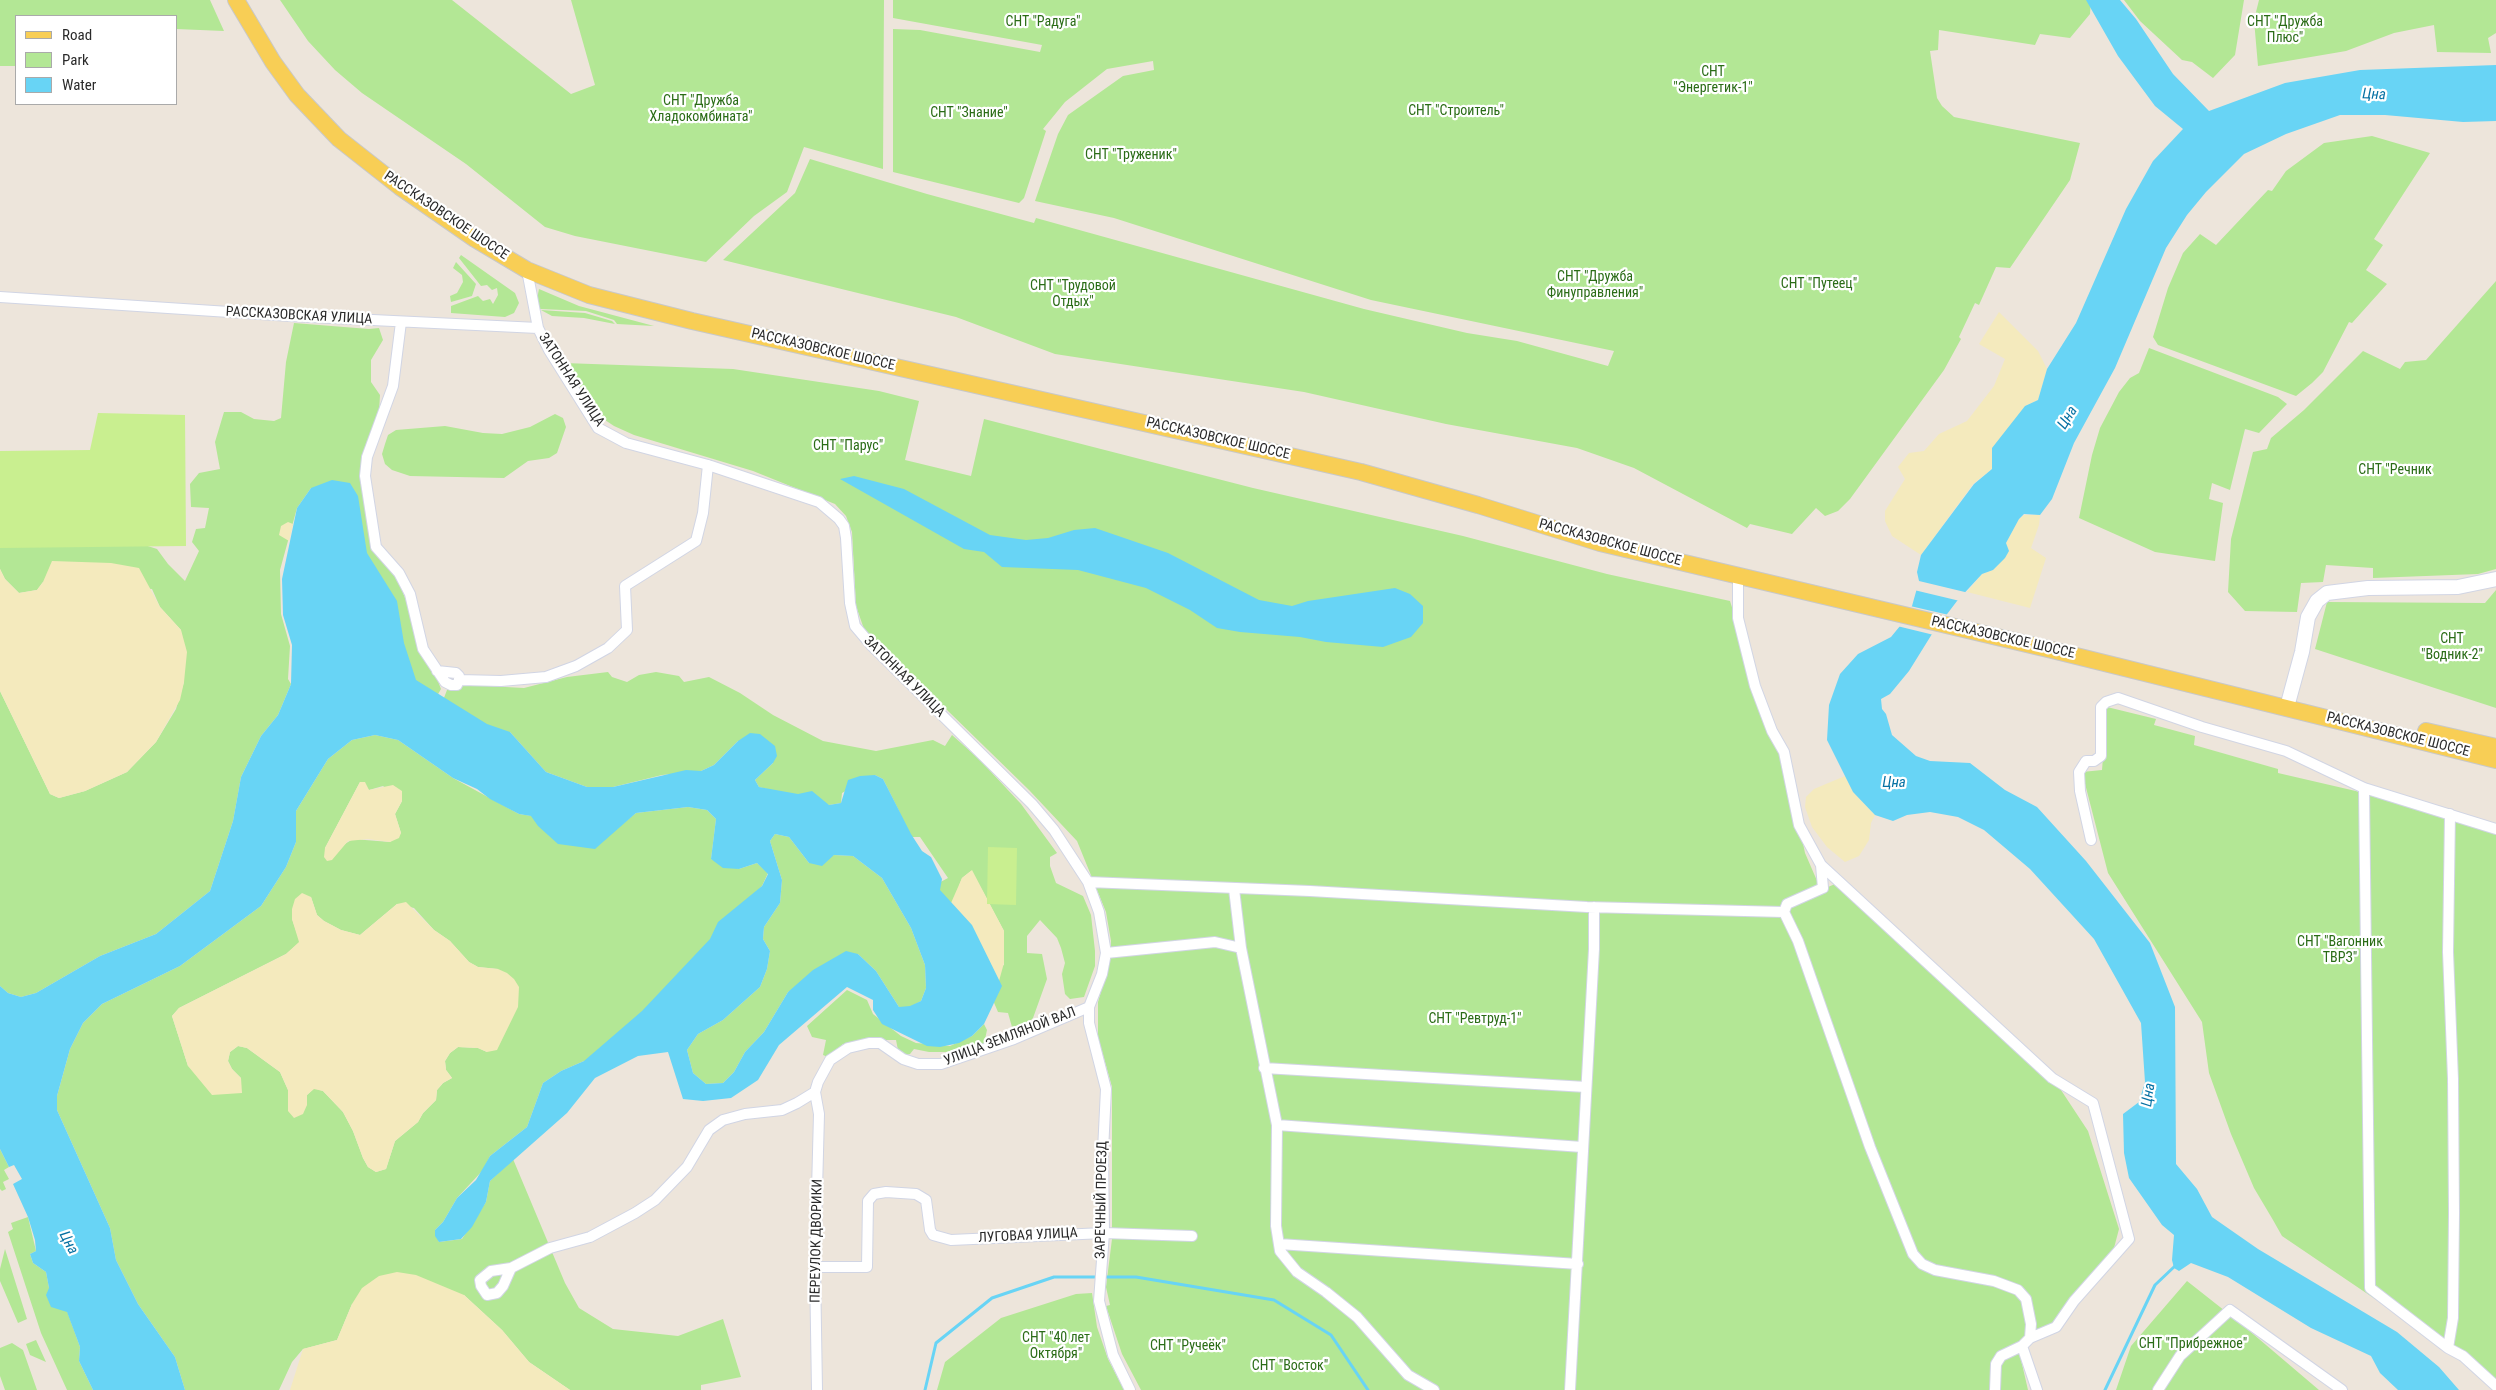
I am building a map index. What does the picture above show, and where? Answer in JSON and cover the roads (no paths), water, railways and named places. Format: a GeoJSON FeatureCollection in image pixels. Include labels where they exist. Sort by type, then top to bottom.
{"type":"FeatureCollection","features":[{"type":"Feature","properties":{"kind":"main road","name":"РАССКАЗОВСКОЕ ШОССЕ"},"geometry":{"type":"LineString","coordinates":[[236,0],[269,56],[297,95],[339,139],[422,203],[475,239],[526,270],[589,295],[692,321],[1361,472],[1478,505],[1600,543],[2052,650],[2496,760]]}},
{"type":"Feature","properties":{"kind":"main road","name":"РАССКАЗОВСКОЕ ШОССЕ"},"geometry":{"type":"LineString","coordinates":[[2294,709],[2449,735],[2496,747]]}},
{"type":"Feature","properties":{"kind":"street"},"geometry":{"type":"LineString","coordinates":[[526,270],[538,328]]}},
{"type":"Feature","properties":{"kind":"street","name":"РАССКАЗОВСКАЯ УЛИЦА"},"geometry":{"type":"LineString","coordinates":[[0,297],[402,322],[538,328]]}},
{"type":"Feature","properties":{"kind":"street"},"geometry":{"type":"LineString","coordinates":[[402,322],[393,386],[367,456],[364,476],[376,547],[396,568],[410,594],[423,649],[445,682],[451,685],[457,685],[459,680],[501,681],[546,677],[576,666],[608,648],[627,630],[625,586],[696,541],[703,513],[708,465]]}},
{"type":"Feature","properties":{"kind":"street","name":"ЗАТОННАЯ УЛИЦА"},"geometry":{"type":"LineString","coordinates":[[538,328],[549,350],[598,428],[626,443],[708,465],[819,502],[839,519],[844,526],[846,538],[850,603],[855,626],[872,646],[1032,804],[1058,836],[1088,882],[1099,912],[1106,953],[1102,974],[1089,1007]]}},
{"type":"Feature","properties":{"kind":"street"},"geometry":{"type":"LineString","coordinates":[[1738,576],[1738,618],[1755,686],[1772,731],[1784,752],[1799,825],[1821,865],[2052,1078],[2093,1103],[2129,1238],[2074,1301],[2056,1327],[2030,1338],[2022,1346],[2001,1356],[1996,1364],[1995,1390]]}},
{"type":"Feature","properties":{"kind":"street"},"geometry":{"type":"LineString","coordinates":[[2294,709],[2308,617],[2317,601],[2327,593],[2368,588],[2458,587],[2496,580]]}},
{"type":"Feature","properties":{"kind":"street"},"geometry":{"type":"LineString","coordinates":[[2091,840],[2080,791],[2079,772],[2086,762],[2094,761],[2101,756],[2101,707],[2106,702],[2118,698],[2202,727],[2286,751],[2364,788],[2496,829]]}},
{"type":"Feature","properties":{"kind":"street"},"geometry":{"type":"LineString","coordinates":[[2364,788],[2370,1288],[2448,1348],[2463,1356],[2496,1386]]}},
{"type":"Feature","properties":{"kind":"street"},"geometry":{"type":"LineString","coordinates":[[2448,1348],[2453,1318],[2454,1213],[2453,1079],[2448,952],[2450,814]]}},
{"type":"Feature","properties":{"kind":"street"},"geometry":{"type":"LineString","coordinates":[[1821,865],[1823,888],[1787,904],[1784,912],[1798,941],[1870,1148],[1914,1254],[1922,1264],[1935,1270],[1994,1281],[2018,1290],[2026,1299],[2031,1324],[2030,1338]]}},
{"type":"Feature","properties":{"kind":"street"},"geometry":{"type":"LineString","coordinates":[[1088,882],[1310,891],[1594,907],[1784,912]]}},
{"type":"Feature","properties":{"kind":"street"},"geometry":{"type":"LineString","coordinates":[[1234,889],[1241,948],[1277,1125],[1276,1226],[1284,1258],[1297,1272],[1357,1317],[1408,1375],[1434,1390]]}},
{"type":"Feature","properties":{"kind":"street"},"geometry":{"type":"LineString","coordinates":[[1570,1390],[1594,948],[1594,907]]}},
{"type":"Feature","properties":{"kind":"street"},"geometry":{"type":"LineString","coordinates":[[1106,953],[1215,942],[1241,948]]}},
{"type":"Feature","properties":{"kind":"street","name":"УЛИЦА ЗЕМЛЯНОЙ ВАЛ"},"geometry":{"type":"LineString","coordinates":[[815,1092],[818,1082],[830,1060],[848,1048],[869,1043],[880,1043],[903,1059],[918,1064],[942,1064],[1014,1039],[1089,1007]]}},
{"type":"Feature","properties":{"kind":"street","name":"ЗАРЕЧНЫЙ ПРОЕЗД"},"geometry":{"type":"LineString","coordinates":[[1089,1007],[1092,1039],[1103,1070],[1106,1089],[1103,1151],[1104,1233],[1099,1301],[1113,1355],[1127,1387]]}},
{"type":"Feature","properties":{"kind":"street"},"geometry":{"type":"LineString","coordinates":[[1264,1068],[1586,1087]]}},
{"type":"Feature","properties":{"kind":"street"},"geometry":{"type":"LineString","coordinates":[[511,1268],[550,1248],[590,1237],[617,1224],[655,1200],[687,1167],[709,1130],[723,1120],[745,1114],[782,1110],[815,1092]]}},
{"type":"Feature","properties":{"kind":"street","name":"ПЕРЕУЛОК ДВОРИКИ"},"geometry":{"type":"LineString","coordinates":[[815,1092],[819,1114],[815,1267],[817,1390]]}},
{"type":"Feature","properties":{"kind":"street"},"geometry":{"type":"LineString","coordinates":[[1277,1125],[1582,1147]]}},
{"type":"Feature","properties":{"kind":"street","name":"ЛУГОВАЯ УЛИЦА"},"geometry":{"type":"LineString","coordinates":[[815,1267],[867,1267],[866,1210],[868,1201],[874,1194],[916,1194],[926,1200],[930,1230],[933,1235],[952,1240],[1104,1233],[1192,1236]]}},
{"type":"Feature","properties":{"kind":"street"},"geometry":{"type":"LineString","coordinates":[[1279,1244],[1578,1264]]}},
{"type":"Feature","properties":{"kind":"street"},"geometry":{"type":"LineString","coordinates":[[2158,1390],[2180,1356],[2230,1310],[2342,1390]]}},
{"type":"Feature","properties":{"kind":"street"},"geometry":{"type":"LineString","coordinates":[[2022,1346],[2037,1390]]}},
{"type":"Feature","properties":{"kind":"water","name":"Цна"},"geometry":{"type":"Polygon","coordinates":[[[2086,0],[2120,0],[2136,19],[2173,74],[2209,111],[2285,83],[2360,70],[2496,65],[2496,121],[2463,122],[2385,115],[2340,115],[2286,134],[2244,154],[2206,192],[2187,215],[2166,248],[2115,368],[2074,443],[2052,499],[2040,515],[2024,514],[2019,519],[2006,543],[2009,551],[2005,558],[1993,570],[1982,574],[1957,601],[1932,634],[1909,671],[1890,694],[1881,699],[1882,709],[1886,714],[1892,735],[1916,756],[1930,761],[1970,763],[2005,790],[2037,807],[2086,861],[2150,943],[2175,1007],[2176,1164],[2197,1189],[2212,1217],[2258,1249],[2397,1332],[2439,1367],[2459,1390],[2398,1390],[2380,1373],[2371,1356],[2311,1328],[2228,1277],[2191,1263],[2179,1271],[2174,1268],[2172,1260],[2174,1235],[2162,1225],[2129,1178],[2124,1153],[2123,1114],[2139,1102],[2145,1082],[2141,1023],[2094,939],[2030,869],[1984,830],[1958,817],[1930,812],[1907,815],[1893,821],[1875,815],[1853,792],[1827,740],[1829,705],[1840,674],[1858,654],[1891,637],[1900,626],[1912,606],[1919,581],[1917,572],[1921,555],[1974,484],[1992,469],[1992,448],[2025,406],[2038,400],[2047,369],[2076,323],[2126,209],[2153,161],[2183,129],[2155,106],[2118,56],[2086,0]]]}},
{"type":"Feature","properties":{"kind":"water"},"geometry":{"type":"Polygon","coordinates":[[[854,476],[904,489],[990,535],[1026,540],[1048,538],[1074,530],[1095,528],[1168,553],[1259,600],[1292,606],[1308,601],[1395,588],[1410,594],[1423,606],[1423,623],[1411,637],[1383,647],[1326,642],[1300,637],[1217,628],[1190,610],[1146,588],[1078,570],[1002,567],[984,552],[964,549],[840,479],[854,476]]]}},
{"type":"Feature","properties":{"kind":"water","name":"Цна"},"geometry":{"type":"Polygon","coordinates":[[[332,480],[350,483],[358,496],[367,553],[397,601],[404,643],[416,680],[487,724],[510,732],[546,772],[587,787],[613,787],[686,770],[701,771],[714,765],[738,741],[750,733],[760,734],[775,746],[777,756],[773,763],[755,780],[759,787],[798,794],[812,791],[829,805],[841,803],[848,780],[860,776],[875,775],[883,779],[911,834],[922,851],[931,857],[942,879],[940,890],[972,925],[1002,986],[984,1024],[972,1036],[959,1043],[940,1047],[927,1046],[882,1024],[873,1010],[873,1000],[847,987],[779,1045],[758,1080],[731,1098],[703,1101],[683,1099],[668,1052],[638,1056],[595,1078],[567,1113],[490,1181],[486,1202],[472,1227],[461,1239],[439,1242],[435,1236],[435,1230],[443,1222],[457,1198],[476,1180],[490,1156],[527,1127],[543,1083],[561,1071],[584,1061],[642,1011],[710,939],[718,922],[762,886],[768,874],[757,863],[739,869],[723,868],[711,859],[716,819],[707,810],[688,807],[636,813],[595,849],[558,844],[538,826],[531,816],[519,814],[490,799],[477,789],[453,778],[398,740],[375,735],[352,740],[328,759],[296,811],[296,842],[286,867],[261,906],[180,966],[102,1004],[83,1023],[70,1049],[57,1096],[57,1110],[110,1228],[116,1260],[138,1304],[175,1357],[185,1390],[93,1390],[79,1361],[80,1347],[67,1312],[51,1307],[46,1295],[49,1288],[46,1272],[33,1263],[30,1254],[36,1251],[35,1240],[28,1217],[13,1184],[22,1179],[14,1165],[9,1167],[0,1149],[0,986],[8,993],[21,997],[36,993],[100,956],[156,934],[210,891],[233,821],[241,777],[261,736],[278,715],[291,684],[292,645],[283,615],[282,579],[297,508],[311,488],[332,480]],[[775,834],[770,841],[782,880],[780,903],[764,927],[763,939],[770,951],[767,969],[760,987],[723,1020],[698,1034],[687,1050],[693,1073],[706,1084],[723,1083],[734,1072],[745,1052],[764,1032],[788,992],[813,970],[846,951],[858,954],[876,971],[899,1007],[910,1006],[921,1001],[926,988],[925,965],[911,928],[882,878],[853,856],[834,855],[822,866],[809,863],[789,837],[775,834]]]}},
{"type":"Feature","properties":{"kind":"waterway"},"geometry":{"type":"LineString","coordinates":[[2105,1390],[2155,1285],[2175,1266]]}},
{"type":"Feature","properties":{"kind":"waterway"},"geometry":{"type":"LineString","coordinates":[[925,1390],[936,1343],[992,1298],[1054,1277],[1136,1277],[1274,1300],[1331,1335],[1368,1390]]}},
{"type":"Feature","properties":{"kind":"park label","name":"СНТ \"Радуга\""},"geometry":{"type":"Point","coordinates":[1043,22]}},
{"type":"Feature","properties":{"kind":"park label","name":"СНТ \"Дружба Плюс\""},"geometry":{"type":"Point","coordinates":[2285,30]}},
{"type":"Feature","properties":{"kind":"park label","name":"СНТ \"Энергетик-1\""},"geometry":{"type":"Point","coordinates":[1713,80]}},
{"type":"Feature","properties":{"kind":"park label","name":"СНТ \"Дружба Хладокомбината\""},"geometry":{"type":"Point","coordinates":[701,109]}},
{"type":"Feature","properties":{"kind":"park label","name":"СНТ \"Строитель\""},"geometry":{"type":"Point","coordinates":[1456,111]}},
{"type":"Feature","properties":{"kind":"park label","name":"СНТ \"Знание\""},"geometry":{"type":"Point","coordinates":[969,113]}},
{"type":"Feature","properties":{"kind":"park label","name":"СНТ \"Труженик\""},"geometry":{"type":"Point","coordinates":[1131,155]}},
{"type":"Feature","properties":{"kind":"park label","name":"СНТ \"Путеец\""},"geometry":{"type":"Point","coordinates":[1819,284]}},
{"type":"Feature","properties":{"kind":"park label","name":"СНТ \"Дружба Финуправления\""},"geometry":{"type":"Point","coordinates":[1595,286]}},
{"type":"Feature","properties":{"kind":"park label","name":"СНТ \"Трудовой Отдых\""},"geometry":{"type":"Point","coordinates":[1073,294]}},
{"type":"Feature","properties":{"kind":"park label","name":"СНТ \"Парус\""},"geometry":{"type":"Point","coordinates":[848,446]}},
{"type":"Feature","properties":{"kind":"park label","name":"СНТ \"Речник"},"geometry":{"type":"Point","coordinates":[2395,470]}},
{"type":"Feature","properties":{"kind":"park label","name":"СНТ \"Водник-2\""},"geometry":{"type":"Point","coordinates":[2452,648]}},
{"type":"Feature","properties":{"kind":"park label","name":"СНТ \"Вагонник ТВРЗ\""},"geometry":{"type":"Point","coordinates":[2340,950]}},
{"type":"Feature","properties":{"kind":"park label","name":"СНТ \"Ревтруд-1\""},"geometry":{"type":"Point","coordinates":[1475,1019]}},
{"type":"Feature","properties":{"kind":"park label","name":"СНТ \"Прибрежное\""},"geometry":{"type":"Point","coordinates":[2193,1344]}},
{"type":"Feature","properties":{"kind":"park label","name":"СНТ \"40 лет Октября\""},"geometry":{"type":"Point","coordinates":[1056,1346]}},
{"type":"Feature","properties":{"kind":"park label","name":"СНТ \"Ручеёк\""},"geometry":{"type":"Point","coordinates":[1188,1346]}},
{"type":"Feature","properties":{"kind":"park label","name":"СНТ \"Восток\""},"geometry":{"type":"Point","coordinates":[1290,1366]}}]}
